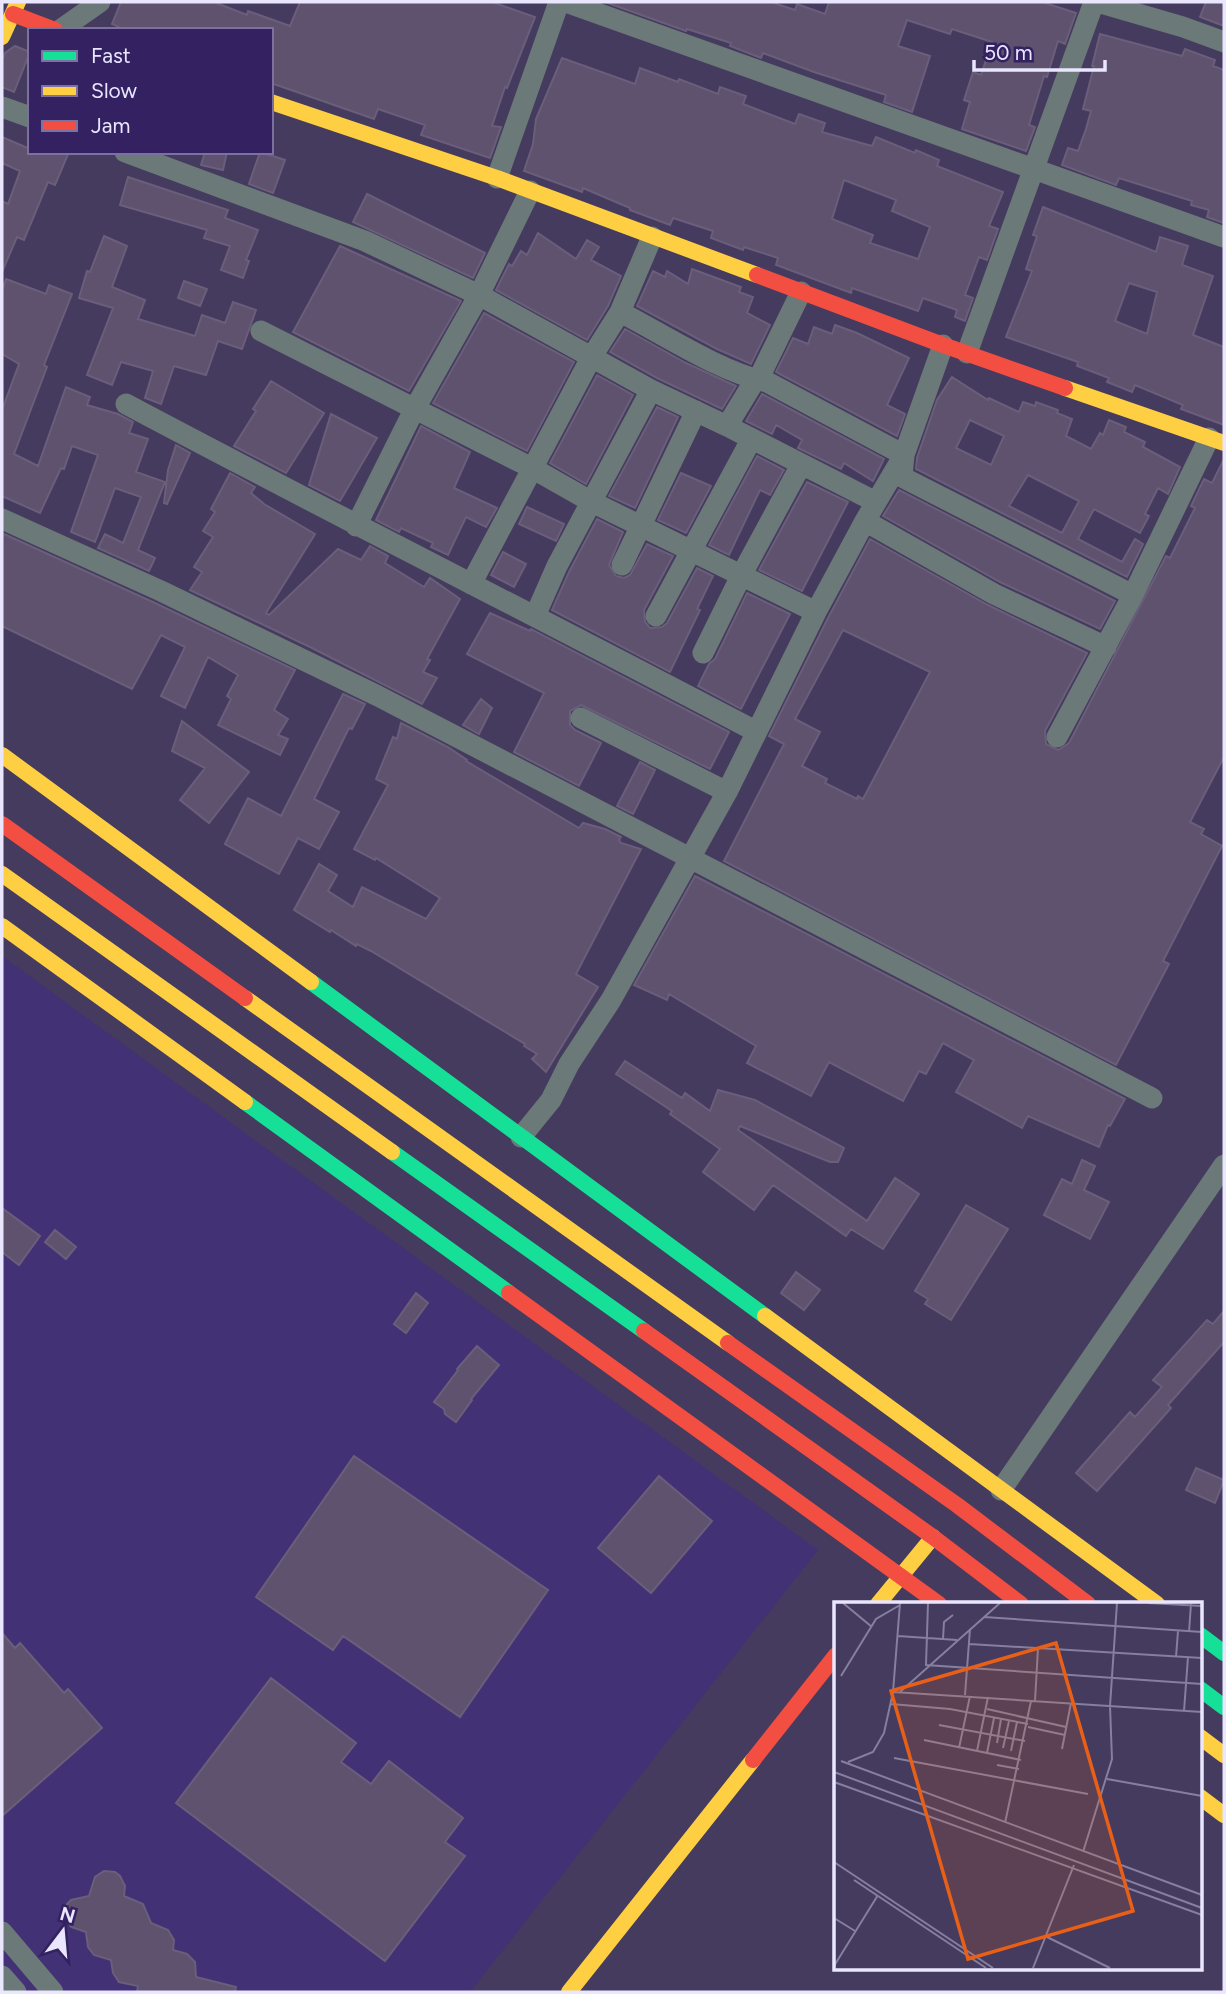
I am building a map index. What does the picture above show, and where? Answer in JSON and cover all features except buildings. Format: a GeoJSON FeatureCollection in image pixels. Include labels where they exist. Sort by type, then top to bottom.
{"type":"FeatureCollection","features":[{"type":"Feature","properties":{"kind":"main road"},"geometry":{"type":"LineString","coordinates":[[2,37],[15,8],[54,28]]}},
{"type":"Feature","properties":{"kind":"main road"},"geometry":{"type":"LineString","coordinates":[[273,103],[497,178],[943,345],[1217,440]]}},
{"type":"Feature","properties":{"kind":"main road"},"geometry":{"type":"LineString","coordinates":[[2,755],[1154,1602]]}},
{"type":"Feature","properties":{"kind":"main road"},"geometry":{"type":"LineString","coordinates":[[2,824],[957,1505],[1085,1602]]}},
{"type":"Feature","properties":{"kind":"main road"},"geometry":{"type":"LineString","coordinates":[[2,874],[933,1537],[1018,1602]]}},
{"type":"Feature","properties":{"kind":"main road"},"geometry":{"type":"LineString","coordinates":[[2,926],[936,1602]]}},
{"type":"Feature","properties":{"kind":"main road"},"geometry":{"type":"LineString","coordinates":[[880,1602],[933,1537]]}},
{"type":"Feature","properties":{"kind":"main road"},"geometry":{"type":"LineString","coordinates":[[1202,1636],[1224,1653]]}},
{"type":"Feature","properties":{"kind":"main road"},"geometry":{"type":"LineString","coordinates":[[572,1991],[834,1658]]}},
{"type":"Feature","properties":{"kind":"main road"},"geometry":{"type":"LineString","coordinates":[[1202,1690],[1224,1707]]}},
{"type":"Feature","properties":{"kind":"main road"},"geometry":{"type":"LineString","coordinates":[[1202,1738],[1224,1755]]}},
{"type":"Feature","properties":{"kind":"main road"},"geometry":{"type":"LineString","coordinates":[[1202,1798],[1224,1815]]}},
{"type":"Feature","properties":{"kind":"street"},"geometry":{"type":"LineString","coordinates":[[61,28],[100,2]]}},
{"type":"Feature","properties":{"kind":"street"},"geometry":{"type":"LineString","coordinates":[[497,178],[559,2]]}},
{"type":"Feature","properties":{"kind":"street"},"geometry":{"type":"LineString","coordinates":[[566,2],[1224,237]]}},
{"type":"Feature","properties":{"kind":"street"},"geometry":{"type":"LineString","coordinates":[[967,353],[1096,2],[1184,27],[1224,42]]}},
{"type":"Feature","properties":{"kind":"street"},"geometry":{"type":"LineString","coordinates":[[2,107],[28,116]]}},
{"type":"Feature","properties":{"kind":"street"},"geometry":{"type":"LineString","coordinates":[[130,154],[365,241],[479,295],[651,390],[876,502]]}},
{"type":"Feature","properties":{"kind":"street"},"geometry":{"type":"LineString","coordinates":[[356,526],[414,410],[479,295],[530,191]]}},
{"type":"Feature","properties":{"kind":"street"},"geometry":{"type":"LineString","coordinates":[[471,584],[591,358],[620,312],[652,237]]}},
{"type":"Feature","properties":{"kind":"street"},"geometry":{"type":"LineString","coordinates":[[727,426],[757,380],[801,292]]}},
{"type":"Feature","properties":{"kind":"street"},"geometry":{"type":"LineString","coordinates":[[620,312],[712,360],[766,382],[904,455]]}},
{"type":"Feature","properties":{"kind":"street"},"geometry":{"type":"LineString","coordinates":[[261,331],[532,468],[590,501],[816,612]]}},
{"type":"Feature","properties":{"kind":"street"},"geometry":{"type":"LineString","coordinates":[[522,1137],[551,1100],[569,1064],[611,1000],[727,792],[816,612],[904,455],[943,345]]}},
{"type":"Feature","properties":{"kind":"street"},"geometry":{"type":"LineString","coordinates":[[535,616],[590,501],[651,390]]}},
{"type":"Feature","properties":{"kind":"street"},"geometry":{"type":"LineString","coordinates":[[126,404],[356,526],[755,731]]}},
{"type":"Feature","properties":{"kind":"street"},"geometry":{"type":"LineString","coordinates":[[622,565],[696,411]]}},
{"type":"Feature","properties":{"kind":"street"},"geometry":{"type":"LineString","coordinates":[[656,616],[751,440]]}},
{"type":"Feature","properties":{"kind":"street"},"geometry":{"type":"LineString","coordinates":[[1057,737],[1217,440]]}},
{"type":"Feature","properties":{"kind":"street"},"geometry":{"type":"LineString","coordinates":[[904,455],[902,477],[1133,596]]}},
{"type":"Feature","properties":{"kind":"street"},"geometry":{"type":"LineString","coordinates":[[703,653],[801,465]]}},
{"type":"Feature","properties":{"kind":"street"},"geometry":{"type":"LineString","coordinates":[[2,520],[161,591],[378,695],[1152,1098]]}},
{"type":"Feature","properties":{"kind":"street"},"geometry":{"type":"LineString","coordinates":[[865,521],[994,594],[1106,647]]}},
{"type":"Feature","properties":{"kind":"street"},"geometry":{"type":"LineString","coordinates":[[581,718],[727,792]]}},
{"type":"Feature","properties":{"kind":"street"},"geometry":{"type":"LineString","coordinates":[[1002,1490],[1224,1165]]}},
{"type":"Feature","properties":{"kind":"street"},"geometry":{"type":"LineString","coordinates":[[2,1932],[53,1992]]}},
{"type":"Feature","properties":{"kind":"street"},"geometry":{"type":"LineString","coordinates":[[2,1976],[16,1992]]}},
{"type":"Feature","properties":{"kind":"shaded area"},"geometry":{"type":"Polygon","coordinates":[[[2,956],[818,1550],[470,1992],[2,1992],[2,956]]]}},
{"type":"Feature","properties":{"kind":"traffic: fast"},"geometry":{"type":"LineString","coordinates":[[311,982],[765,1316]]}},
{"type":"Feature","properties":{"kind":"traffic: fast"},"geometry":{"type":"LineString","coordinates":[[245,1102],[509,1293]]}},
{"type":"Feature","properties":{"kind":"traffic: fast"},"geometry":{"type":"LineString","coordinates":[[392,1152],[644,1331]]}},
{"type":"Feature","properties":{"kind":"traffic: fast"},"geometry":{"type":"LineString","coordinates":[[1202,1636],[1224,1653]]}},
{"type":"Feature","properties":{"kind":"traffic: fast"},"geometry":{"type":"LineString","coordinates":[[1202,1690],[1224,1707]]}},
{"type":"Feature","properties":{"kind":"traffic: slow"},"geometry":{"type":"LineString","coordinates":[[2,37],[18,2]]}},
{"type":"Feature","properties":{"kind":"traffic: slow"},"geometry":{"type":"LineString","coordinates":[[273,103],[497,178],[757,275]]}},
{"type":"Feature","properties":{"kind":"traffic: slow"},"geometry":{"type":"LineString","coordinates":[[1065,388],[1224,443]]}},
{"type":"Feature","properties":{"kind":"traffic: slow"},"geometry":{"type":"LineString","coordinates":[[2,755],[311,982]]}},
{"type":"Feature","properties":{"kind":"traffic: slow"},"geometry":{"type":"LineString","coordinates":[[2,874],[392,1152]]}},
{"type":"Feature","properties":{"kind":"traffic: slow"},"geometry":{"type":"LineString","coordinates":[[2,926],[245,1102]]}},
{"type":"Feature","properties":{"kind":"traffic: slow"},"geometry":{"type":"LineString","coordinates":[[245,998],[728,1343]]}},
{"type":"Feature","properties":{"kind":"traffic: slow"},"geometry":{"type":"LineString","coordinates":[[765,1316],[1154,1602]]}},
{"type":"Feature","properties":{"kind":"traffic: slow"},"geometry":{"type":"LineString","coordinates":[[880,1602],[933,1537]]}},
{"type":"Feature","properties":{"kind":"traffic: slow"},"geometry":{"type":"LineString","coordinates":[[1202,1738],[1224,1755]]}},
{"type":"Feature","properties":{"kind":"traffic: slow"},"geometry":{"type":"LineString","coordinates":[[569,1992],[753,1760]]}},
{"type":"Feature","properties":{"kind":"traffic: slow"},"geometry":{"type":"LineString","coordinates":[[1202,1798],[1224,1815]]}},
{"type":"Feature","properties":{"kind":"traffic: jam"},"geometry":{"type":"LineString","coordinates":[[13,14],[50,28]]}},
{"type":"Feature","properties":{"kind":"traffic: jam"},"geometry":{"type":"LineString","coordinates":[[757,275],[1065,388]]}},
{"type":"Feature","properties":{"kind":"traffic: jam"},"geometry":{"type":"LineString","coordinates":[[2,824],[245,998]]}},
{"type":"Feature","properties":{"kind":"traffic: jam"},"geometry":{"type":"LineString","coordinates":[[509,1293],[936,1602]]}},
{"type":"Feature","properties":{"kind":"traffic: jam"},"geometry":{"type":"LineString","coordinates":[[644,1331],[933,1537],[1018,1602]]}},
{"type":"Feature","properties":{"kind":"traffic: jam"},"geometry":{"type":"LineString","coordinates":[[728,1343],[957,1505],[1085,1602]]}},
{"type":"Feature","properties":{"kind":"traffic: jam"},"geometry":{"type":"LineString","coordinates":[[753,1760],[834,1658]]}}]}
